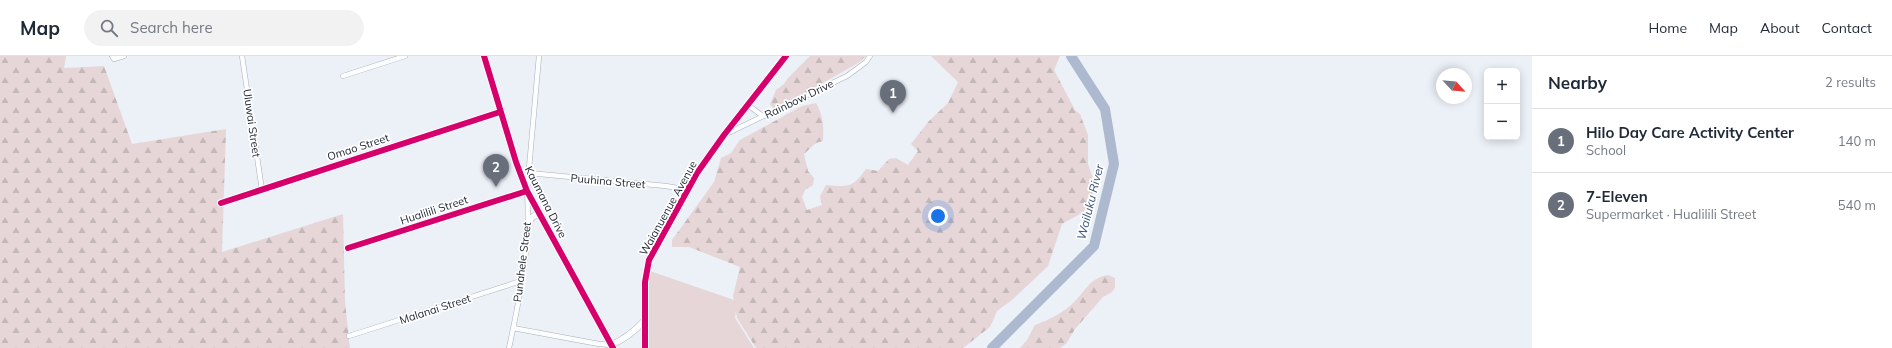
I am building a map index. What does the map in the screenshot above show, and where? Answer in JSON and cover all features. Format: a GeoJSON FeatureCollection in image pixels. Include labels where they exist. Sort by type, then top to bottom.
{"type":"FeatureCollection","features":[{"type":"Feature","properties":{"kind":"street"},"geometry":{"type":"LineString","coordinates":[[113,57],[124,56]]}},
{"type":"Feature","properties":{"kind":"street","name":"Uluwai Street"},"geometry":{"type":"LineString","coordinates":[[242,56],[262,190]]}},
{"type":"Feature","properties":{"kind":"street"},"geometry":{"type":"LineString","coordinates":[[343,76],[405,56]]}},
{"type":"Feature","properties":{"kind":"street","name":"Kaumana Drive"},"geometry":{"type":"LineString","coordinates":[[484,56],[500,112],[527,191],[612,346]]}},
{"type":"Feature","properties":{"kind":"street","name":"Punahele Street"},"geometry":{"type":"LineString","coordinates":[[509,348],[521,281],[527,232],[527,191],[539,56]]}},
{"type":"Feature","properties":{"kind":"street","name":"Waianuenue Avenue"},"geometry":{"type":"LineString","coordinates":[[645,348],[645,281],[650,260],[697,172],[786,56]]}},
{"type":"Feature","properties":{"kind":"street","name":"Rainbow Drive"},"geometry":{"type":"LineString","coordinates":[[724,135],[848,76],[866,62],[870,56]]}},
{"type":"Feature","properties":{"kind":"street"},"geometry":{"type":"LineString","coordinates":[[748,105],[765,116]]}},
{"type":"Feature","properties":{"kind":"street","name":"Omao Street"},"geometry":{"type":"LineString","coordinates":[[221,204],[500,112]]}},
{"type":"Feature","properties":{"kind":"street","name":"Puuhina Street"},"geometry":{"type":"LineString","coordinates":[[529,173],[666,186],[677,188],[685,193]]}},
{"type":"Feature","properties":{"kind":"street","name":"Hualilili Street"},"geometry":{"type":"LineString","coordinates":[[348,248],[527,191]]}},
{"type":"Feature","properties":{"kind":"street"},"geometry":{"type":"LineString","coordinates":[[527,232],[530,219],[536,215],[539,215]]}},
{"type":"Feature","properties":{"kind":"street","name":"Malanai Street"},"geometry":{"type":"LineString","coordinates":[[349,336],[521,281]]}},
{"type":"Feature","properties":{"kind":"street"},"geometry":{"type":"LineString","coordinates":[[513,328],[612,346],[626,339],[635,332],[644,321]]}},
{"type":"Feature","properties":{"kind":"green space"},"geometry":{"type":"Polygon","coordinates":[[[0,56],[66,56],[64,68],[104,66],[132,144],[226,129],[222,252],[343,214],[345,302],[350,348],[0,348],[0,56]]]}},
{"type":"Feature","properties":{"kind":"green space"},"geometry":{"type":"Polygon","coordinates":[[[810,56],[866,56],[858,63],[814,88],[773,108],[770,104],[776,90],[784,84],[810,56]]]}},
{"type":"Feature","properties":{"kind":"green space"},"geometry":{"type":"Polygon","coordinates":[[[931,56],[1060,56],[1054,70],[1075,110],[1080,114],[1088,135],[1088,164],[1095,185],[1089,209],[1062,224],[1048,266],[1012,300],[997,311],[990,327],[963,348],[756,348],[737,318],[733,296],[740,267],[689,247],[672,247],[672,240],[714,182],[721,158],[731,153],[740,140],[802,106],[816,103],[822,121],[823,141],[816,143],[804,154],[808,171],[814,178],[813,185],[805,190],[802,197],[807,210],[822,205],[820,196],[826,185],[849,185],[857,180],[866,169],[878,171],[889,159],[896,158],[908,165],[918,151],[911,144],[929,121],[948,103],[958,82],[931,56]]]}},
{"type":"Feature","properties":{"kind":"green space"},"geometry":{"type":"Polygon","coordinates":[[[647,270],[737,301],[735,318],[754,348],[645,348],[647,270]]]}},
{"type":"Feature","properties":{"kind":"green space"},"geometry":{"type":"Polygon","coordinates":[[[1108,275],[1115,278],[1115,287],[1112,292],[1103,297],[1075,329],[1066,344],[1060,348],[1020,348],[1027,340],[1035,325],[1062,312],[1079,297],[1093,281],[1102,276],[1108,275]]]}},
{"type":"Feature","properties":{"kind":"waterway","name":"Wailuku River"},"geometry":{"type":"LineString","coordinates":[[992,348],[1094,246],[1114,164],[1105,109],[1071,56]]}},
{"type":"Feature","properties":{"kind":"cycle path"},"geometry":{"type":"LineString","coordinates":[[484,56],[516,162],[527,191],[613,348]]}},
{"type":"Feature","properties":{"kind":"cycle path"},"geometry":{"type":"LineString","coordinates":[[645,348],[645,282],[649,260],[697,173],[724,135],[786,56]]}},
{"type":"Feature","properties":{"kind":"cycle path"},"geometry":{"type":"LineString","coordinates":[[221,203],[500,112]]}},
{"type":"Feature","properties":{"kind":"cycle path"},"geometry":{"type":"LineString","coordinates":[[348,248],[527,191]]}},
{"type":"Feature","properties":{"kind":"place","name":"Hilo Day Care Activity Center"},"geometry":{"type":"Point","coordinates":[893,113]}},
{"type":"Feature","properties":{"kind":"place","name":"7-Eleven"},"geometry":{"type":"Point","coordinates":[496,187]}}]}
